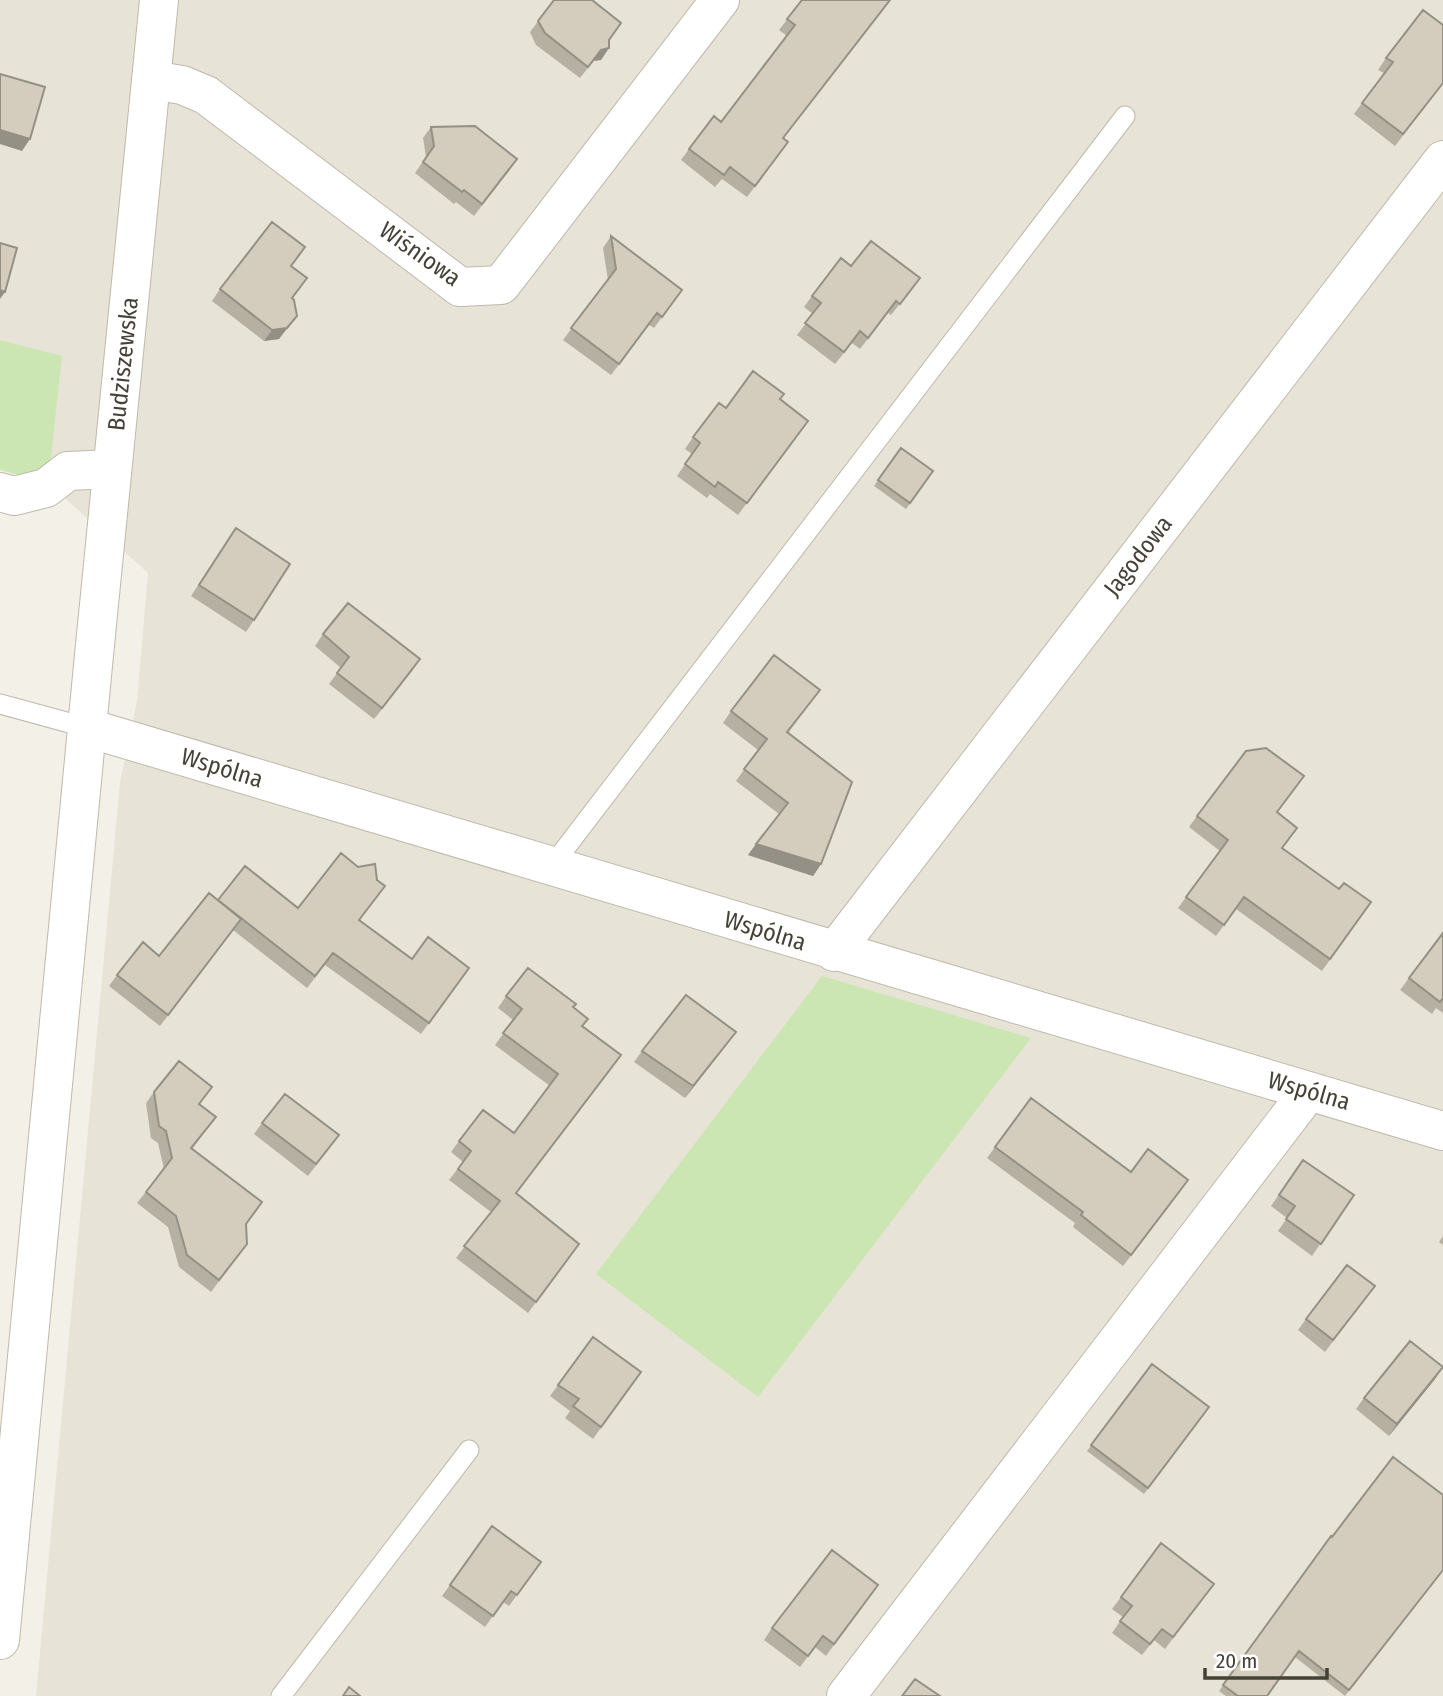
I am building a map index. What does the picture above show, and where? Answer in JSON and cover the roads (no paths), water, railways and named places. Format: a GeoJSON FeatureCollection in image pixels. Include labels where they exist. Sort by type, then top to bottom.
{"type":"FeatureCollection","features":[{"type":"Feature","properties":{"kind":"street","name":"Budziszewska"},"geometry":{"type":"LineString","coordinates":[[0,1640],[13,1382],[88,728],[159,0]]}},
{"type":"Feature","properties":{"kind":"street","name":"Wiśniowa"},"geometry":{"type":"LineString","coordinates":[[151,80],[182,85],[206,95],[460,287],[501,285],[720,0]]}},
{"type":"Feature","properties":{"kind":"street","name":"Jagodowa"},"geometry":{"type":"LineString","coordinates":[[834,952],[1443,160]]}},
{"type":"Feature","properties":{"kind":"street"},"geometry":{"type":"LineString","coordinates":[[0,492],[14,496],[47,488],[68,471],[112,468]]}},
{"type":"Feature","properties":{"kind":"street","name":"Wspólna"},"geometry":{"type":"LineString","coordinates":[[88,728],[1443,1131]]}},
{"type":"Feature","properties":{"kind":"street"},"geometry":{"type":"LineString","coordinates":[[846,1696],[1309,1091]]}},
{"type":"Feature","properties":{"kind":"lane"},"geometry":{"type":"LineString","coordinates":[[551,867],[1125,116]]}},
{"type":"Feature","properties":{"kind":"lane"},"geometry":{"type":"LineString","coordinates":[[0,704],[88,728]]}},
{"type":"Feature","properties":{"kind":"lane"},"geometry":{"type":"LineString","coordinates":[[281,1696],[469,1450]]}}]}
